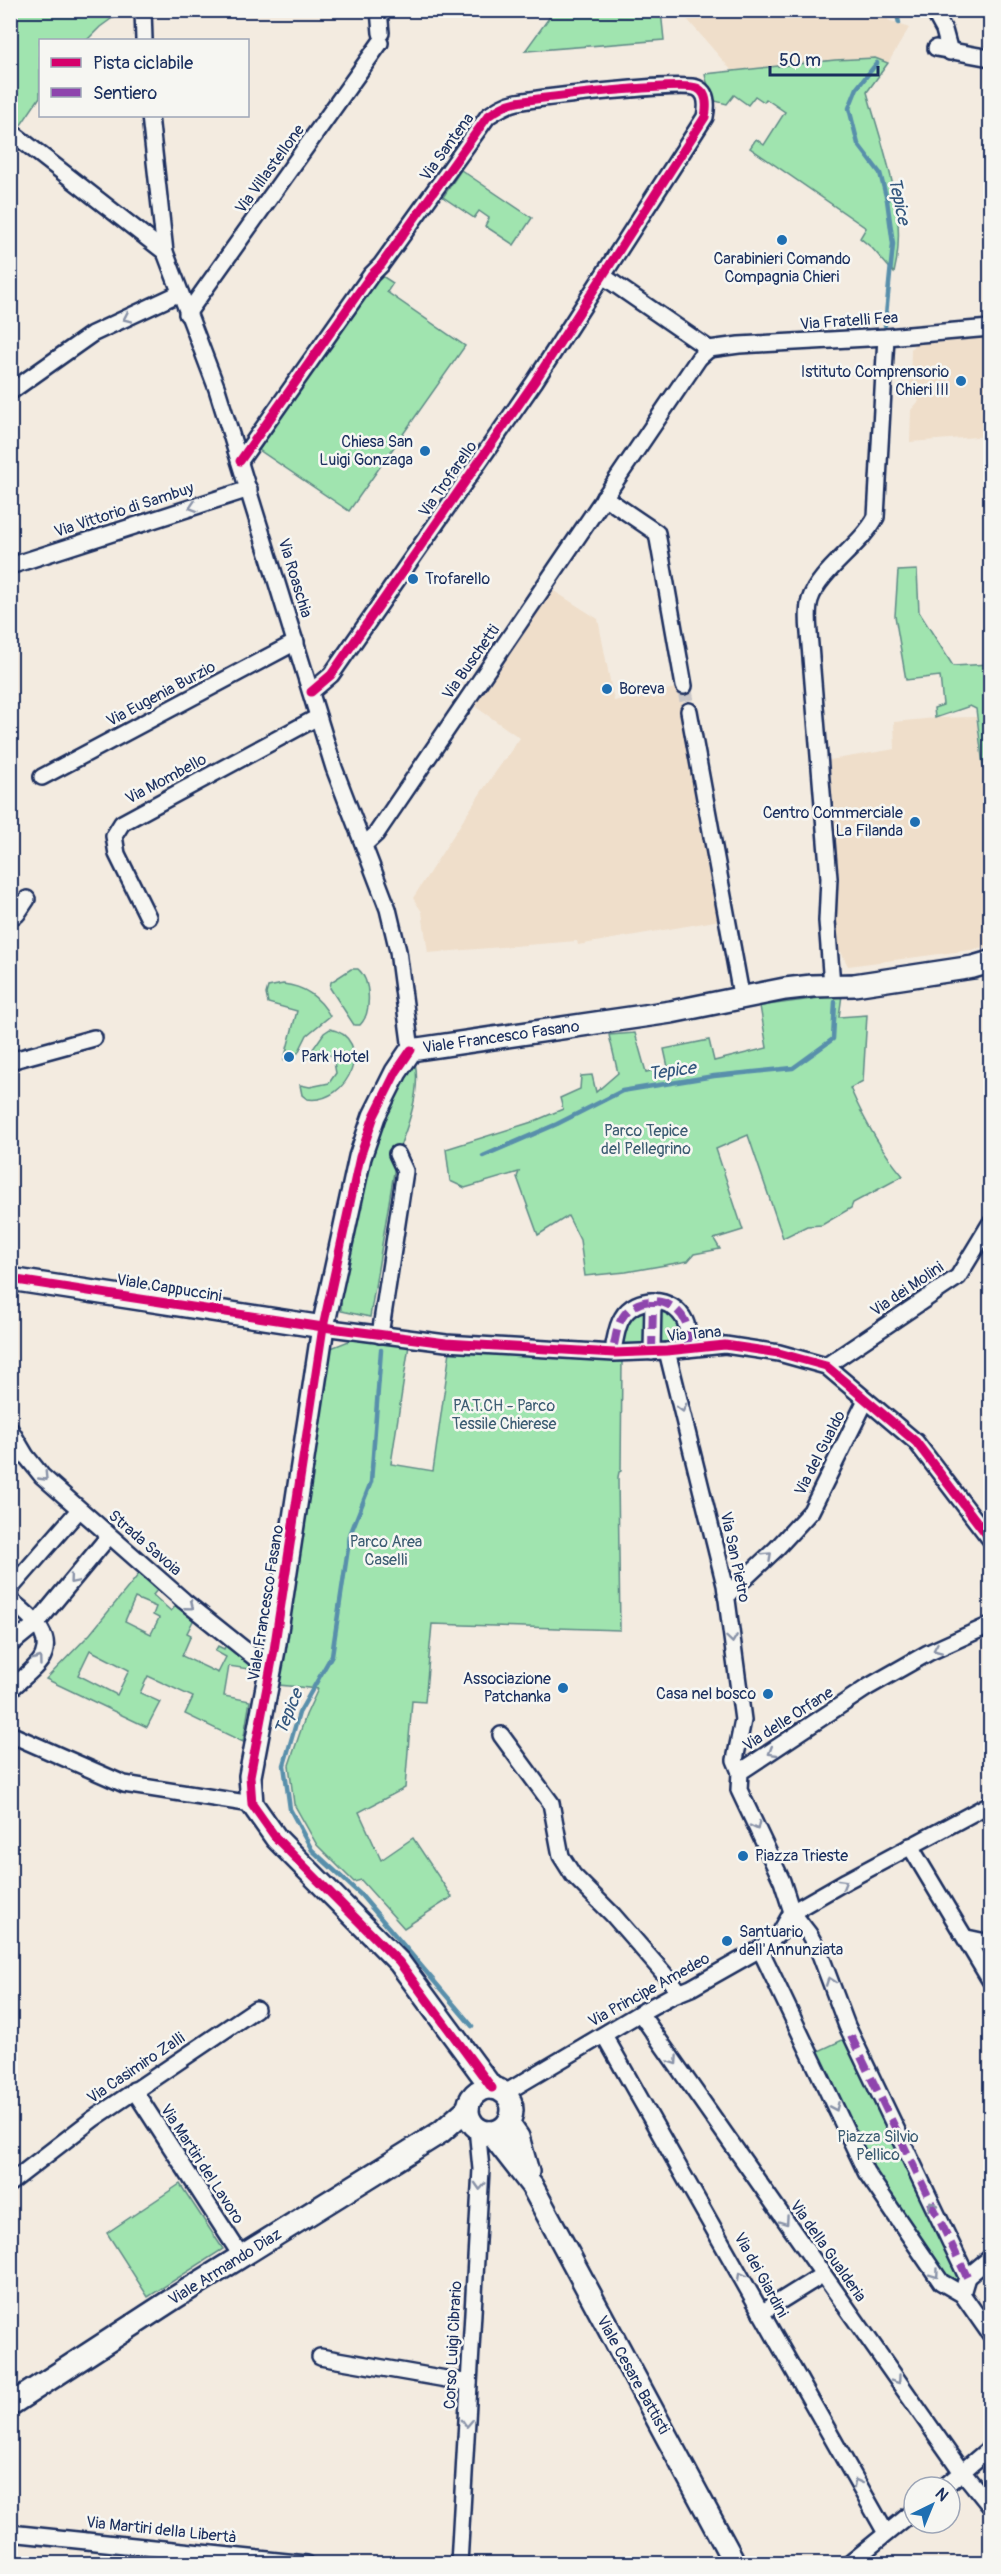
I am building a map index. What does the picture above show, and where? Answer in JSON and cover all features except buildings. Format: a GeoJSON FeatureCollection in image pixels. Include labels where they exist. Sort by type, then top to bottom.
{"type":"FeatureCollection","features":[{"type":"Feature","properties":{"kind":"street"},"geometry":{"type":"LineString","coordinates":[[143,10],[144,39]]}},
{"type":"Feature","properties":{"kind":"street","name":"Via Villastellone"},"geometry":{"type":"LineString","coordinates":[[187,314],[380,38],[379,10]]}},
{"type":"Feature","properties":{"kind":"street"},"geometry":{"type":"LineString","coordinates":[[933,10],[944,30],[943,50],[990,58]]}},
{"type":"Feature","properties":{"kind":"street","name":"Via Santena"},"geometry":{"type":"LineString","coordinates":[[240,461],[371,275],[381,265],[488,116],[514,103],[678,86],[696,88],[703,93],[706,100],[705,117],[603,276]]}},
{"type":"Feature","properties":{"kind":"street","name":"Via Roaschia"},"geometry":{"type":"LineString","coordinates":[[150,117],[165,252],[217,388],[318,717],[388,909],[398,951],[411,1050]]}},
{"type":"Feature","properties":{"kind":"street"},"geometry":{"type":"LineString","coordinates":[[10,131],[17,145],[165,252]]}},
{"type":"Feature","properties":{"kind":"street"},"geometry":{"type":"LineString","coordinates":[[603,276],[709,349]]}},
{"type":"Feature","properties":{"kind":"street","name":"Via Trofarello"},"geometry":{"type":"LineString","coordinates":[[311,692],[331,675],[535,381],[603,276]]}},
{"type":"Feature","properties":{"kind":"street"},"geometry":{"type":"LineString","coordinates":[[10,392],[92,334],[180,293]]}},
{"type":"Feature","properties":{"kind":"street","name":"Via Fratelli Fea"},"geometry":{"type":"LineString","coordinates":[[709,349],[990,328]]}},
{"type":"Feature","properties":{"kind":"street"},"geometry":{"type":"LineString","coordinates":[[832,985],[827,921],[829,878],[808,633],[809,603],[818,586],[870,529],[876,517],[886,337]]}},
{"type":"Feature","properties":{"kind":"street","name":"Via Buschetti"},"geometry":{"type":"LineString","coordinates":[[364,845],[376,834],[699,358],[709,349]]}},
{"type":"Feature","properties":{"kind":"street","name":"Via Vittorio di Sambuy"},"geometry":{"type":"LineString","coordinates":[[10,566],[249,489]]}},
{"type":"Feature","properties":{"kind":"street"},"geometry":{"type":"LineString","coordinates":[[604,497],[657,533],[684,686]]}},
{"type":"Feature","properties":{"kind":"street","name":"Via Eugenia Burzio"},"geometry":{"type":"LineString","coordinates":[[42,777],[296,642]]}},
{"type":"Feature","properties":{"kind":"street"},"geometry":{"type":"LineString","coordinates":[[689,711],[742,999]]}},
{"type":"Feature","properties":{"kind":"street","name":"Via Mombello"},"geometry":{"type":"LineString","coordinates":[[148,917],[117,854],[114,836],[122,823],[318,717]]}},
{"type":"Feature","properties":{"kind":"street"},"geometry":{"type":"LineString","coordinates":[[10,917],[16,914],[27,899]]}},
{"type":"Feature","properties":{"kind":"street","name":"Viale Francesco Fasano"},"geometry":{"type":"LineString","coordinates":[[252,1804],[250,1776],[270,1670],[323,1327],[360,1157],[374,1116],[396,1072],[411,1050],[671,1012],[785,989],[874,982],[973,967],[990,962]]}},
{"type":"Feature","properties":{"kind":"street"},"geometry":{"type":"LineString","coordinates":[[10,1061],[94,1038]]}},
{"type":"Feature","properties":{"kind":"street"},"geometry":{"type":"LineString","coordinates":[[380,1335],[405,1171],[398,1154]]}},
{"type":"Feature","properties":{"kind":"street","name":"Via dei Molini"},"geometry":{"type":"LineString","coordinates":[[826,1366],[958,1277],[990,1224]]}},
{"type":"Feature","properties":{"kind":"street","name":"Viale Cappuccini"},"geometry":{"type":"LineString","coordinates":[[10,1279],[323,1327]]}},
{"type":"Feature","properties":{"kind":"street"},"geometry":{"type":"LineString","coordinates":[[614,1345],[623,1317],[639,1303],[653,1301],[667,1303],[677,1310],[686,1327],[687,1349]]}},
{"type":"Feature","properties":{"kind":"street","name":"Via San Pietro"},"geometry":{"type":"LineString","coordinates":[[653,1301],[659,1352],[695,1458],[726,1596],[743,1720],[735,1760],[740,1772]]}},
{"type":"Feature","properties":{"kind":"street","name":"Via Tana"},"geometry":{"type":"LineString","coordinates":[[323,1327],[446,1343],[614,1353],[659,1352],[725,1345],[779,1353],[826,1366],[916,1442],[990,1539]]}},
{"type":"Feature","properties":{"kind":"street","name":"Via del Gualdo"},"geometry":{"type":"LineString","coordinates":[[726,1596],[776,1549],[811,1510],[866,1401]]}},
{"type":"Feature","properties":{"kind":"street","name":"Strada Savoia"},"geometry":{"type":"LineString","coordinates":[[10,1429],[26,1456],[42,1476],[184,1602],[270,1670]]}},
{"type":"Feature","properties":{"kind":"street"},"geometry":{"type":"LineString","coordinates":[[10,1589],[79,1510]]}},
{"type":"Feature","properties":{"kind":"street"},"geometry":{"type":"LineString","coordinates":[[10,1645],[37,1623],[109,1536]]}},
{"type":"Feature","properties":{"kind":"street"},"geometry":{"type":"LineString","coordinates":[[10,1600],[37,1623],[45,1644],[43,1657],[10,1690]]}},
{"type":"Feature","properties":{"kind":"street","name":"Via delle Orfane"},"geometry":{"type":"LineString","coordinates":[[792,1912],[778,1871],[738,1787],[740,1772],[868,1687],[928,1653],[990,1625]]}},
{"type":"Feature","properties":{"kind":"street"},"geometry":{"type":"LineString","coordinates":[[10,1734],[124,1784],[252,1804],[276,1838],[399,1962],[456,2040],[486,2111]]}},
{"type":"Feature","properties":{"kind":"street"},"geometry":{"type":"LineString","coordinates":[[501,1735],[551,1803],[561,1856],[573,1875],[613,1915],[680,1992]]}},
{"type":"Feature","properties":{"kind":"street","name":"Via Principe Amedeo"},"geometry":{"type":"LineString","coordinates":[[486,2111],[640,2013],[691,1988],[760,1949],[780,1933],[792,1912],[990,1803]]}},
{"type":"Feature","properties":{"kind":"street"},"geometry":{"type":"LineString","coordinates":[[910,1846],[990,1980]]}},
{"type":"Feature","properties":{"kind":"street"},"geometry":{"type":"LineString","coordinates":[[792,1912],[809,1934],[820,1954],[851,2036],[967,2277]]}},
{"type":"Feature","properties":{"kind":"street"},"geometry":{"type":"LineString","coordinates":[[967,1938],[990,1943]]}},
{"type":"Feature","properties":{"kind":"street"},"geometry":{"type":"LineString","coordinates":[[760,1949],[858,2160],[941,2282],[962,2294],[990,2334]]}},
{"type":"Feature","properties":{"kind":"street","name":"Via Casimiro Zalli"},"geometry":{"type":"LineString","coordinates":[[10,2183],[134,2090],[256,2009]]}},
{"type":"Feature","properties":{"kind":"street","name":"Via della Gualderia"},"geometry":{"type":"LineString","coordinates":[[640,2013],[822,2275],[963,2473],[990,2506]]}},
{"type":"Feature","properties":{"kind":"street","name":"Via dei Giardini"},"geometry":{"type":"LineString","coordinates":[[604,2035],[886,2534]]}},
{"type":"Feature","properties":{"kind":"street","name":"Via Martiri del Lavoro"},"geometry":{"type":"LineString","coordinates":[[134,2090],[242,2257]]}},
{"type":"Feature","properties":{"kind":"street","name":"Viale Armando Diaz"},"geometry":{"type":"LineString","coordinates":[[10,2405],[176,2297],[441,2132],[486,2111]]}},
{"type":"Feature","properties":{"kind":"street","name":"Viale Cesare Battisti"},"geometry":{"type":"LineString","coordinates":[[486,2111],[518,2137],[532,2186],[735,2564]]}},
{"type":"Feature","properties":{"kind":"street","name":"Corso Luigi Cibrario"},"geometry":{"type":"LineString","coordinates":[[459,2564],[486,2111]]}},
{"type":"Feature","properties":{"kind":"street"},"geometry":{"type":"LineString","coordinates":[[962,2294],[967,2277],[990,2258]]}},
{"type":"Feature","properties":{"kind":"street"},"geometry":{"type":"LineString","coordinates":[[761,2313],[822,2275]]}},
{"type":"Feature","properties":{"kind":"street"},"geometry":{"type":"LineString","coordinates":[[320,2357],[469,2383]]}},
{"type":"Feature","properties":{"kind":"street"},"geometry":{"type":"LineString","coordinates":[[960,2475],[990,2448]]}},
{"type":"Feature","properties":{"kind":"street"},"geometry":{"type":"LineString","coordinates":[[853,2562],[902,2521]]}},
{"type":"Feature","properties":{"kind":"street","name":"Via Martiri della Libertà"},"geometry":{"type":"LineString","coordinates":[[10,2533],[308,2564]]}},
{"type":"Feature","properties":{"kind":"shaded area"},"geometry":{"type":"Polygon","coordinates":[[[680,11],[887,11],[888,20],[909,28],[888,63],[875,58],[835,60],[732,71],[680,11]]]}},
{"type":"Feature","properties":{"kind":"shaded area"},"geometry":{"type":"Polygon","coordinates":[[[990,337],[990,436],[910,442],[911,410],[919,401],[910,388],[911,349],[916,342],[990,337]]]}},
{"type":"Feature","properties":{"kind":"shaded area"},"geometry":{"type":"Polygon","coordinates":[[[551,591],[598,619],[614,701],[680,687],[721,920],[578,945],[577,941],[428,953],[422,912],[413,898],[482,791],[520,738],[473,705],[551,591]]]}},
{"type":"Feature","properties":{"kind":"shaded area"},"geometry":{"type":"Polygon","coordinates":[[[976,717],[990,824],[990,945],[978,949],[848,966],[841,952],[837,952],[824,761],[895,749],[894,722],[976,717]]]}},
{"type":"Feature","properties":{"kind":"green space"},"geometry":{"type":"Polygon","coordinates":[[[10,11],[122,11],[88,39],[39,39],[39,98],[21,125],[11,117],[10,11]]]}},
{"type":"Feature","properties":{"kind":"green space"},"geometry":{"type":"Polygon","coordinates":[[[554,11],[661,11],[664,40],[525,51],[554,11]]]}},
{"type":"Feature","properties":{"kind":"green space"},"geometry":{"type":"Polygon","coordinates":[[[875,58],[888,63],[867,92],[887,159],[896,205],[898,250],[894,273],[860,238],[866,228],[750,148],[756,139],[764,145],[785,112],[766,99],[764,102],[755,96],[748,105],[734,95],[727,104],[715,101],[705,74],[875,58]]]}},
{"type":"Feature","properties":{"kind":"green space"},"geometry":{"type":"Polygon","coordinates":[[[461,170],[532,218],[514,245],[485,226],[489,218],[479,211],[474,218],[443,197],[461,170]]]}},
{"type":"Feature","properties":{"kind":"green space"},"geometry":{"type":"Polygon","coordinates":[[[379,274],[393,283],[387,292],[465,346],[349,511],[259,450],[379,274]]]}},
{"type":"Feature","properties":{"kind":"green space"},"geometry":{"type":"Polygon","coordinates":[[[917,570],[919,612],[953,666],[990,664],[990,765],[983,766],[976,709],[970,706],[935,718],[934,708],[943,705],[940,676],[906,680],[895,616],[898,571],[917,570]]]}},
{"type":"Feature","properties":{"kind":"green space"},"geometry":{"type":"Polygon","coordinates":[[[351,969],[358,969],[368,988],[367,1013],[360,1025],[354,1025],[330,988],[331,982],[351,969]]]}},
{"type":"Feature","properties":{"kind":"green space"},"geometry":{"type":"Polygon","coordinates":[[[283,984],[298,987],[311,994],[330,1016],[307,1035],[298,1053],[284,1060],[297,1011],[268,1003],[266,994],[268,987],[283,984]]]}},
{"type":"Feature","properties":{"kind":"green space","name":"Parco Tepice del Pellegrino"},"geometry":{"type":"Polygon","coordinates":[[[842,995],[839,1017],[867,1015],[863,1081],[850,1088],[873,1134],[903,1176],[853,1203],[851,1208],[822,1225],[807,1226],[783,1238],[748,1135],[716,1149],[743,1230],[714,1239],[720,1249],[694,1254],[688,1261],[626,1272],[585,1276],[580,1240],[568,1216],[538,1235],[517,1177],[519,1172],[465,1188],[450,1181],[446,1149],[532,1122],[563,1109],[560,1098],[580,1089],[581,1076],[592,1075],[596,1092],[618,1073],[609,1035],[635,1033],[646,1072],[668,1067],[664,1049],[709,1040],[714,1061],[767,1048],[760,1006],[842,995]]]}},
{"type":"Feature","properties":{"kind":"green space"},"geometry":{"type":"Polygon","coordinates":[[[330,1029],[344,1035],[351,1045],[354,1057],[352,1070],[335,1092],[322,1098],[307,1099],[302,1095],[300,1085],[310,1087],[329,1083],[336,1073],[333,1057],[329,1054],[320,1053],[306,1059],[324,1033],[330,1029]]]}},
{"type":"Feature","properties":{"kind":"green space"},"geometry":{"type":"Polygon","coordinates":[[[415,1062],[415,1097],[397,1154],[370,1317],[341,1311],[341,1296],[363,1167],[394,1091],[415,1062]]]}},
{"type":"Feature","properties":{"kind":"green space"},"geometry":{"type":"Polygon","coordinates":[[[631,1308],[677,1310],[687,1349],[615,1353],[631,1308]]]}},
{"type":"Feature","properties":{"kind":"green space","name":"Parco Area Caselli"},"geometry":{"type":"Polygon","coordinates":[[[359,1337],[409,1345],[391,1464],[433,1471],[450,1351],[622,1360],[621,1471],[618,1477],[620,1630],[432,1624],[425,1702],[412,1701],[405,1788],[359,1812],[381,1860],[413,1838],[452,1897],[404,1928],[361,1880],[354,1882],[317,1845],[294,1804],[289,1765],[306,1715],[318,1689],[279,1685],[331,1348],[359,1337]]]}},
{"type":"Feature","properties":{"kind":"green space"},"geometry":{"type":"Polygon","coordinates":[[[143,1569],[161,1585],[153,1595],[171,1611],[180,1601],[195,1617],[187,1633],[191,1635],[182,1656],[218,1673],[226,1657],[215,1651],[218,1646],[224,1649],[227,1642],[256,1666],[255,1670],[229,1666],[224,1696],[250,1701],[243,1742],[185,1714],[193,1697],[148,1676],[140,1693],[160,1702],[147,1727],[46,1679],[90,1634],[143,1569]],[[135,1598],[125,1621],[151,1634],[159,1618],[153,1615],[156,1607],[135,1598]],[[90,1650],[78,1675],[117,1695],[129,1670],[90,1650]]]}},
{"type":"Feature","properties":{"kind":"green space","name":"Piazza Silvio Pellico"},"geometry":{"type":"Polygon","coordinates":[[[851,2036],[967,2277],[962,2294],[941,2282],[875,2188],[810,2055],[851,2036]]]}},
{"type":"Feature","properties":{"kind":"green space"},"geometry":{"type":"Polygon","coordinates":[[[180,2184],[223,2249],[148,2297],[107,2233],[180,2184]]]}},
{"type":"Feature","properties":{"kind":"waterway","name":"Tepice"},"geometry":{"type":"LineString","coordinates":[[896,10],[899,23]]}},
{"type":"Feature","properties":{"kind":"waterway","name":"Tepice"},"geometry":{"type":"LineString","coordinates":[[877,63],[857,88],[849,108],[858,144],[880,173],[887,200],[893,244],[885,325]]}},
{"type":"Feature","properties":{"kind":"waterway","name":"Tepice"},"geometry":{"type":"LineString","coordinates":[[483,1156],[557,1124],[622,1091],[714,1076],[793,1068],[833,1039],[835,1002]]}},
{"type":"Feature","properties":{"kind":"waterway","name":"Tepice"},"geometry":{"type":"LineString","coordinates":[[381,1350],[371,1482],[350,1535],[332,1655],[299,1713],[284,1765],[290,1809],[312,1850],[361,1895],[472,2026]]}},
{"type":"Feature","properties":{"kind":"tunnel"},"geometry":{"type":"LineString","coordinates":[[684,686],[689,711]]}},
{"type":"Feature","properties":{"kind":"marked path"},"geometry":{"type":"LineString","coordinates":[[652,1352],[653,1301]]}},
{"type":"Feature","properties":{"kind":"marked path"},"geometry":{"type":"LineString","coordinates":[[614,1345],[619,1324],[628,1310],[636,1305],[654,1301],[672,1307],[685,1321],[687,1349]]}},
{"type":"Feature","properties":{"kind":"marked path"},"geometry":{"type":"LineString","coordinates":[[851,2036],[967,2277]]}},
{"type":"Feature","properties":{"kind":"marked path"},"geometry":{"type":"LineString","coordinates":[[853,2560],[856,2564]]}},
{"type":"Feature","properties":{"kind":"cycle path"},"geometry":{"type":"LineString","coordinates":[[240,461],[371,275],[381,265],[488,116],[513,103],[580,94],[686,86],[701,90],[705,97],[705,117],[535,381],[331,675],[311,692]]}},
{"type":"Feature","properties":{"kind":"cycle path"},"geometry":{"type":"LineString","coordinates":[[411,1050],[396,1072],[374,1116],[360,1157],[323,1327],[274,1650],[250,1776],[252,1804],[276,1838],[399,1962],[492,2088]]}},
{"type":"Feature","properties":{"kind":"cycle path"},"geometry":{"type":"LineString","coordinates":[[10,1279],[323,1327],[446,1343],[614,1353],[667,1351],[725,1345],[779,1353],[826,1366],[916,1442],[990,1539]]}},
{"type":"Feature","properties":{"kind":"place","name":"Carabinieri Comando Compagnia Chieri"},"geometry":{"type":"Point","coordinates":[782,240]}},
{"type":"Feature","properties":{"kind":"place","name":"Istituto Comprensorio Chieri III"},"geometry":{"type":"Point","coordinates":[961,381]}},
{"type":"Feature","properties":{"kind":"place","name":"Chiesa San Luigi Gonzaga"},"geometry":{"type":"Point","coordinates":[425,451]}},
{"type":"Feature","properties":{"kind":"place","name":"Trofarello"},"geometry":{"type":"Point","coordinates":[413,579]}},
{"type":"Feature","properties":{"kind":"place","name":"Boreva"},"geometry":{"type":"Point","coordinates":[607,689]}},
{"type":"Feature","properties":{"kind":"place","name":"Centro Commerciale La Filanda"},"geometry":{"type":"Point","coordinates":[915,822]}},
{"type":"Feature","properties":{"kind":"place","name":"Park Hotel"},"geometry":{"type":"Point","coordinates":[289,1057]}},
{"type":"Feature","properties":{"kind":"place","name":"Associazione Patchanka"},"geometry":{"type":"Point","coordinates":[563,1688]}},
{"type":"Feature","properties":{"kind":"place","name":"Casa nel bosco"},"geometry":{"type":"Point","coordinates":[768,1694]}},
{"type":"Feature","properties":{"kind":"place","name":"Piazza Trieste"},"geometry":{"type":"Point","coordinates":[743,1856]}},
{"type":"Feature","properties":{"kind":"place","name":"Santuario dell'Annunziata"},"geometry":{"type":"Point","coordinates":[727,1941]}},
{"type":"Feature","properties":{"kind":"park label","name":"PA.T.CH - Parco Tessile Chierese"},"geometry":{"type":"Point","coordinates":[504,1415]}}]}
